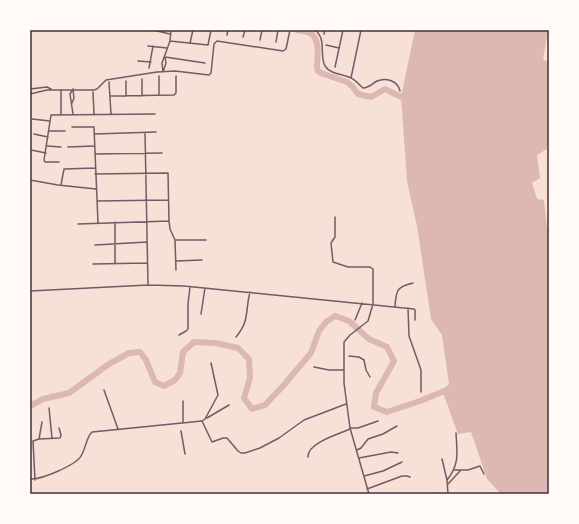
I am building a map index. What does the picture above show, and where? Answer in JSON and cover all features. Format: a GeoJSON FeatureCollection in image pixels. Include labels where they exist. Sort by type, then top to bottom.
{"type":"FeatureCollection","features":[{"type":"Feature","properties":{"kind":"street"},"geometry":{"type":"LineString","coordinates":[[153,30],[170,34]]}},
{"type":"Feature","properties":{"kind":"street"},"geometry":{"type":"LineString","coordinates":[[163,72],[162,63],[170,41],[171,30]]}},
{"type":"Feature","properties":{"kind":"street"},"geometry":{"type":"LineString","coordinates":[[190,43],[193,30]]}},
{"type":"Feature","properties":{"kind":"street"},"geometry":{"type":"LineString","coordinates":[[170,41],[208,45],[211,30]]}},
{"type":"Feature","properties":{"kind":"street"},"geometry":{"type":"LineString","coordinates":[[227,35],[228,30]]}},
{"type":"Feature","properties":{"kind":"street"},"geometry":{"type":"LineString","coordinates":[[244,37],[245,30]]}},
{"type":"Feature","properties":{"kind":"street"},"geometry":{"type":"LineString","coordinates":[[260,40],[262,30]]}},
{"type":"Feature","properties":{"kind":"street"},"geometry":{"type":"LineString","coordinates":[[276,42],[278,30]]}},
{"type":"Feature","properties":{"kind":"street"},"geometry":{"type":"LineString","coordinates":[[30,94],[47,90],[94,90],[106,80],[163,72],[175,71],[209,75],[211,73],[214,44],[217,41],[283,51],[286,49],[290,30]]}},
{"type":"Feature","properties":{"kind":"street"},"geometry":{"type":"LineString","coordinates":[[315,30],[319,33],[321,38],[323,58],[326,67],[333,72],[351,78],[363,88],[367,88],[378,81],[385,79],[398,85],[400,91]]}},
{"type":"Feature","properties":{"kind":"street"},"geometry":{"type":"LineString","coordinates":[[324,34],[325,30]]}},
{"type":"Feature","properties":{"kind":"street"},"geometry":{"type":"LineString","coordinates":[[335,67],[343,30]]}},
{"type":"Feature","properties":{"kind":"street"},"geometry":{"type":"LineString","coordinates":[[351,78],[362,30]]}},
{"type":"Feature","properties":{"kind":"street"},"geometry":{"type":"LineString","coordinates":[[326,45],[339,48]]}},
{"type":"Feature","properties":{"kind":"street"},"geometry":{"type":"LineString","coordinates":[[148,46],[167,48]]}},
{"type":"Feature","properties":{"kind":"street"},"geometry":{"type":"LineString","coordinates":[[150,68],[153,46]]}},
{"type":"Feature","properties":{"kind":"street"},"geometry":{"type":"LineString","coordinates":[[163,72],[166,63],[165,57]]}},
{"type":"Feature","properties":{"kind":"street"},"geometry":{"type":"LineString","coordinates":[[165,57],[206,63]]}},
{"type":"Feature","properties":{"kind":"street"},"geometry":{"type":"LineString","coordinates":[[138,61],[151,62]]}},
{"type":"Feature","properties":{"kind":"street"},"geometry":{"type":"LineString","coordinates":[[159,76],[159,95]]}},
{"type":"Feature","properties":{"kind":"street"},"geometry":{"type":"LineString","coordinates":[[110,96],[174,95],[176,93],[176,76]]}},
{"type":"Feature","properties":{"kind":"street"},"geometry":{"type":"LineString","coordinates":[[142,79],[142,96]]}},
{"type":"Feature","properties":{"kind":"street"},"geometry":{"type":"LineString","coordinates":[[126,81],[126,96]]}},
{"type":"Feature","properties":{"kind":"street"},"geometry":{"type":"LineString","coordinates":[[109,82],[110,114]]}},
{"type":"Feature","properties":{"kind":"street"},"geometry":{"type":"LineString","coordinates":[[30,89],[47,87],[52,90]]}},
{"type":"Feature","properties":{"kind":"street"},"geometry":{"type":"LineString","coordinates":[[72,89],[70,94],[73,114]]}},
{"type":"Feature","properties":{"kind":"street"},"geometry":{"type":"LineString","coordinates":[[72,89],[74,98],[72,103]]}},
{"type":"Feature","properties":{"kind":"street"},"geometry":{"type":"LineString","coordinates":[[61,90],[61,114]]}},
{"type":"Feature","properties":{"kind":"street"},"geometry":{"type":"LineString","coordinates":[[93,92],[94,114]]}},
{"type":"Feature","properties":{"kind":"street"},"geometry":{"type":"LineString","coordinates":[[59,162],[46,162],[44,160],[51,115],[155,114]]}},
{"type":"Feature","properties":{"kind":"street"},"geometry":{"type":"LineString","coordinates":[[32,119],[50,120]]}},
{"type":"Feature","properties":{"kind":"street"},"geometry":{"type":"LineString","coordinates":[[72,127],[93,126],[98,223]]}},
{"type":"Feature","properties":{"kind":"street"},"geometry":{"type":"LineString","coordinates":[[49,131],[65,131]]}},
{"type":"Feature","properties":{"kind":"street"},"geometry":{"type":"LineString","coordinates":[[94,134],[156,132]]}},
{"type":"Feature","properties":{"kind":"street"},"geometry":{"type":"LineString","coordinates":[[145,133],[148,285]]}},
{"type":"Feature","properties":{"kind":"street"},"geometry":{"type":"LineString","coordinates":[[34,134],[48,137]]}},
{"type":"Feature","properties":{"kind":"street"},"geometry":{"type":"LineString","coordinates":[[47,146],[61,147]]}},
{"type":"Feature","properties":{"kind":"street"},"geometry":{"type":"LineString","coordinates":[[68,147],[94,146]]}},
{"type":"Feature","properties":{"kind":"street"},"geometry":{"type":"LineString","coordinates":[[31,150],[46,153]]}},
{"type":"Feature","properties":{"kind":"street"},"geometry":{"type":"LineString","coordinates":[[95,154],[162,153]]}},
{"type":"Feature","properties":{"kind":"street"},"geometry":{"type":"LineString","coordinates":[[61,185],[64,169],[95,168]]}},
{"type":"Feature","properties":{"kind":"street"},"geometry":{"type":"LineString","coordinates":[[95,174],[168,173],[169,221],[170,229],[175,240],[176,270]]}},
{"type":"Feature","properties":{"kind":"street"},"geometry":{"type":"LineString","coordinates":[[31,179],[61,185],[96,188]]}},
{"type":"Feature","properties":{"kind":"street"},"geometry":{"type":"LineString","coordinates":[[97,201],[168,200]]}},
{"type":"Feature","properties":{"kind":"street"},"geometry":{"type":"LineString","coordinates":[[335,217],[335,237],[330,243],[332,261],[348,267],[370,267],[372,269],[373,304],[368,321],[353,332],[344,342],[346,404],[350,429],[369,494]]}},
{"type":"Feature","properties":{"kind":"street"},"geometry":{"type":"LineString","coordinates":[[78,224],[169,221]]}},
{"type":"Feature","properties":{"kind":"street"},"geometry":{"type":"LineString","coordinates":[[115,222],[115,264]]}},
{"type":"Feature","properties":{"kind":"street"},"geometry":{"type":"LineString","coordinates":[[175,240],[206,240]]}},
{"type":"Feature","properties":{"kind":"street"},"geometry":{"type":"LineString","coordinates":[[95,244],[147,242]]}},
{"type":"Feature","properties":{"kind":"street"},"geometry":{"type":"LineString","coordinates":[[176,261],[202,260]]}},
{"type":"Feature","properties":{"kind":"street"},"geometry":{"type":"LineString","coordinates":[[93,264],[147,263]]}},
{"type":"Feature","properties":{"kind":"street"},"geometry":{"type":"LineString","coordinates":[[395,307],[396,294],[399,288],[404,285],[413,284]]}},
{"type":"Feature","properties":{"kind":"street"},"geometry":{"type":"LineString","coordinates":[[30,291],[148,285],[205,288],[408,308],[415,310],[415,320]]}},
{"type":"Feature","properties":{"kind":"street"},"geometry":{"type":"LineString","coordinates":[[179,335],[188,329],[190,287]]}},
{"type":"Feature","properties":{"kind":"street"},"geometry":{"type":"LineString","coordinates":[[201,314],[205,288]]}},
{"type":"Feature","properties":{"kind":"street"},"geometry":{"type":"LineString","coordinates":[[236,336],[241,331],[247,318],[250,292]]}},
{"type":"Feature","properties":{"kind":"street"},"geometry":{"type":"LineString","coordinates":[[355,320],[362,304]]}},
{"type":"Feature","properties":{"kind":"street"},"geometry":{"type":"LineString","coordinates":[[408,308],[409,336],[421,370],[421,392]]}},
{"type":"Feature","properties":{"kind":"street"},"geometry":{"type":"LineString","coordinates":[[344,356],[364,360],[366,370],[370,377]]}},
{"type":"Feature","properties":{"kind":"street"},"geometry":{"type":"LineString","coordinates":[[205,419],[218,394],[211,363]]}},
{"type":"Feature","properties":{"kind":"street"},"geometry":{"type":"LineString","coordinates":[[314,367],[323,370],[344,370]]}},
{"type":"Feature","properties":{"kind":"street"},"geometry":{"type":"LineString","coordinates":[[104,390],[119,430]]}},
{"type":"Feature","properties":{"kind":"street"},"geometry":{"type":"LineString","coordinates":[[183,401],[183,423]]}},
{"type":"Feature","properties":{"kind":"street"},"geometry":{"type":"LineString","coordinates":[[202,421],[210,441],[213,443],[223,438],[227,438],[238,451],[245,454],[279,438],[304,420],[346,404]]}},
{"type":"Feature","properties":{"kind":"street"},"geometry":{"type":"LineString","coordinates":[[30,480],[35,480],[65,468],[79,459],[92,432],[202,421],[229,405]]}},
{"type":"Feature","properties":{"kind":"street"},"geometry":{"type":"LineString","coordinates":[[49,408],[52,438]]}},
{"type":"Feature","properties":{"kind":"street"},"geometry":{"type":"LineString","coordinates":[[308,456],[308,452],[312,446],[350,429],[358,428],[378,421]]}},
{"type":"Feature","properties":{"kind":"street"},"geometry":{"type":"LineString","coordinates":[[38,439],[42,422]]}},
{"type":"Feature","properties":{"kind":"street"},"geometry":{"type":"LineString","coordinates":[[357,450],[361,448],[368,439],[383,434],[397,426]]}},
{"type":"Feature","properties":{"kind":"street"},"geometry":{"type":"LineString","coordinates":[[35,480],[32,443],[38,439],[60,437],[59,428]]}},
{"type":"Feature","properties":{"kind":"street"},"geometry":{"type":"LineString","coordinates":[[180,431],[185,454]]}},
{"type":"Feature","properties":{"kind":"street"},"geometry":{"type":"LineString","coordinates":[[447,480],[454,470],[457,454],[456,433]]}},
{"type":"Feature","properties":{"kind":"street"},"geometry":{"type":"LineString","coordinates":[[359,458],[391,452],[398,454]]}},
{"type":"Feature","properties":{"kind":"street"},"geometry":{"type":"LineString","coordinates":[[442,459],[448,484],[448,494]]}},
{"type":"Feature","properties":{"kind":"street"},"geometry":{"type":"LineString","coordinates":[[364,476],[383,471],[402,462]]}},
{"type":"Feature","properties":{"kind":"street"},"geometry":{"type":"LineString","coordinates":[[454,470],[468,470],[480,466],[484,474]]}},
{"type":"Feature","properties":{"kind":"street"},"geometry":{"type":"LineString","coordinates":[[448,484],[460,470]]}},
{"type":"Feature","properties":{"kind":"street"},"geometry":{"type":"LineString","coordinates":[[367,489],[402,476],[410,477]]}},
{"type":"Feature","properties":{"kind":"shaded area"},"geometry":{"type":"Polygon","coordinates":[[[415,30],[548,30],[543,60],[549,62],[549,134],[547,149],[537,155],[540,178],[532,183],[537,199],[544,200],[547,228],[549,228],[549,241],[546,243],[549,244],[549,494],[501,494],[487,479],[471,432],[458,434],[442,390],[449,384],[442,335],[431,319],[417,226],[407,181],[401,97],[415,30]]]}},
{"type":"Feature","properties":{"kind":"waterway"},"geometry":{"type":"LineString","coordinates":[[297,30],[310,33],[316,40],[318,49],[317,68],[321,73],[347,82],[358,94],[371,97],[385,89],[407,100]]}},
{"type":"Feature","properties":{"kind":"waterway"},"geometry":{"type":"LineString","coordinates":[[30,406],[43,399],[69,393],[109,364],[129,353],[140,352],[146,360],[155,382],[164,386],[175,380],[180,373],[183,352],[194,342],[215,343],[238,348],[249,359],[250,378],[244,398],[252,409],[265,405],[283,386],[311,353],[319,331],[326,322],[335,316],[349,321],[369,339],[387,347],[394,361],[376,393],[374,407],[387,412],[449,389]]}}]}
